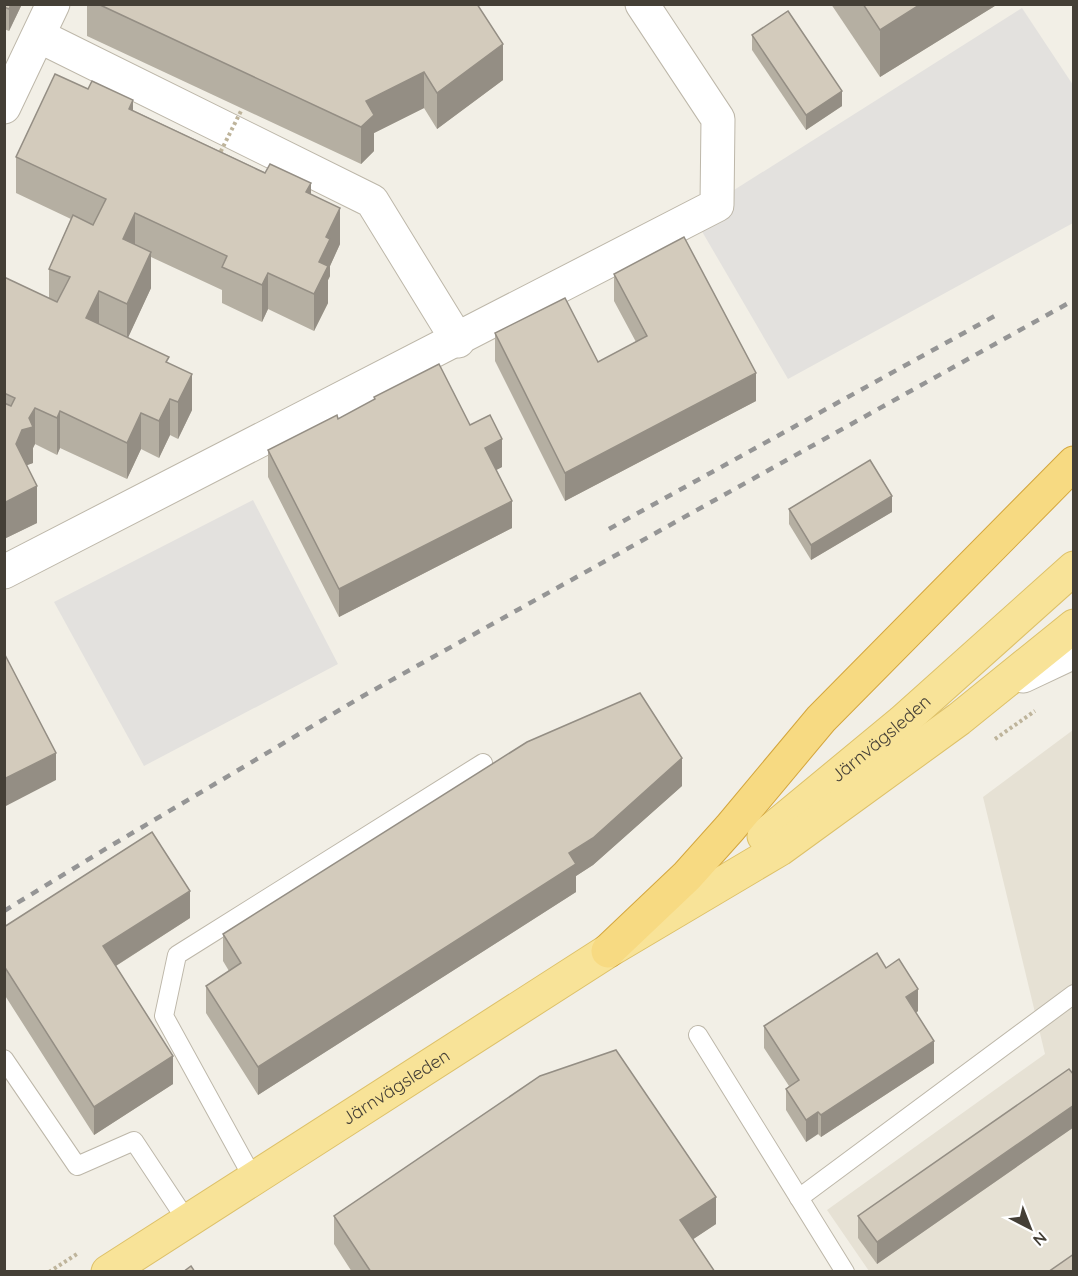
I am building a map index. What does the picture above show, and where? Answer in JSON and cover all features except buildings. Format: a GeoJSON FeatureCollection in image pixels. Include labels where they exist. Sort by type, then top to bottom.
{"type":"FeatureCollection","features":[{"type":"Feature","properties":{"kind":"highway"},"geometry":{"type":"LineString","coordinates":[[608,951],[687,876],[821,719],[1074,463]]}},
{"type":"Feature","properties":{"kind":"main road","name":"Järnvägsleden"},"geometry":{"type":"LineString","coordinates":[[685,906],[748,849],[902,722],[1074,568]]}},
{"type":"Feature","properties":{"kind":"main road","name":"Järnvägsleden"},"geometry":{"type":"LineString","coordinates":[[108,1272],[608,951],[780,849],[1000,687],[1074,626]]}},
{"type":"Feature","properties":{"kind":"street"},"geometry":{"type":"LineString","coordinates":[[4,107],[53,4]]}},
{"type":"Feature","properties":{"kind":"street"},"geometry":{"type":"LineString","coordinates":[[4,572],[717,205],[718,118],[642,4]]}},
{"type":"Feature","properties":{"kind":"street"},"geometry":{"type":"LineString","coordinates":[[39,36],[372,201],[458,340]]}},
{"type":"Feature","properties":{"kind":"street"},"geometry":{"type":"LineString","coordinates":[[1000,687],[1074,652]]}},
{"type":"Feature","properties":{"kind":"lane"},"geometry":{"type":"LineString","coordinates":[[253,1178],[164,1016],[177,955],[483,764]]}},
{"type":"Feature","properties":{"kind":"lane"},"geometry":{"type":"LineString","coordinates":[[799,1198],[1074,994]]}},
{"type":"Feature","properties":{"kind":"lane"},"geometry":{"type":"LineString","coordinates":[[698,1035],[845,1272]]}},
{"type":"Feature","properties":{"kind":"lane"},"geometry":{"type":"LineString","coordinates":[[4,1059],[77,1166],[134,1141],[187,1221]]}},
{"type":"Feature","properties":{"kind":"path"},"geometry":{"type":"LineString","coordinates":[[216,160],[242,109]]}},
{"type":"Feature","properties":{"kind":"path"},"geometry":{"type":"LineString","coordinates":[[49,1272],[79,1252]]}},
{"type":"Feature","properties":{"kind":"shaded area"},"geometry":{"type":"Polygon","coordinates":[[[1022,8],[1073,85],[1073,223],[788,379],[693,216],[1022,8]]]}},
{"type":"Feature","properties":{"kind":"shaded area"},"geometry":{"type":"Polygon","coordinates":[[[253,500],[338,664],[144,766],[54,602],[253,500]]]}},
{"type":"Feature","properties":{"kind":"shaded area"},"geometry":{"type":"Polygon","coordinates":[[[1073,730],[1073,1271],[869,1271],[827,1210],[1045,1054],[983,797],[1073,730]]]}},
{"type":"Feature","properties":{"kind":"railway"},"geometry":{"type":"LineString","coordinates":[[4,911],[363,696],[1074,300]]}},
{"type":"Feature","properties":{"kind":"railway"},"geometry":{"type":"LineString","coordinates":[[609,529],[1000,313]]}}]}
